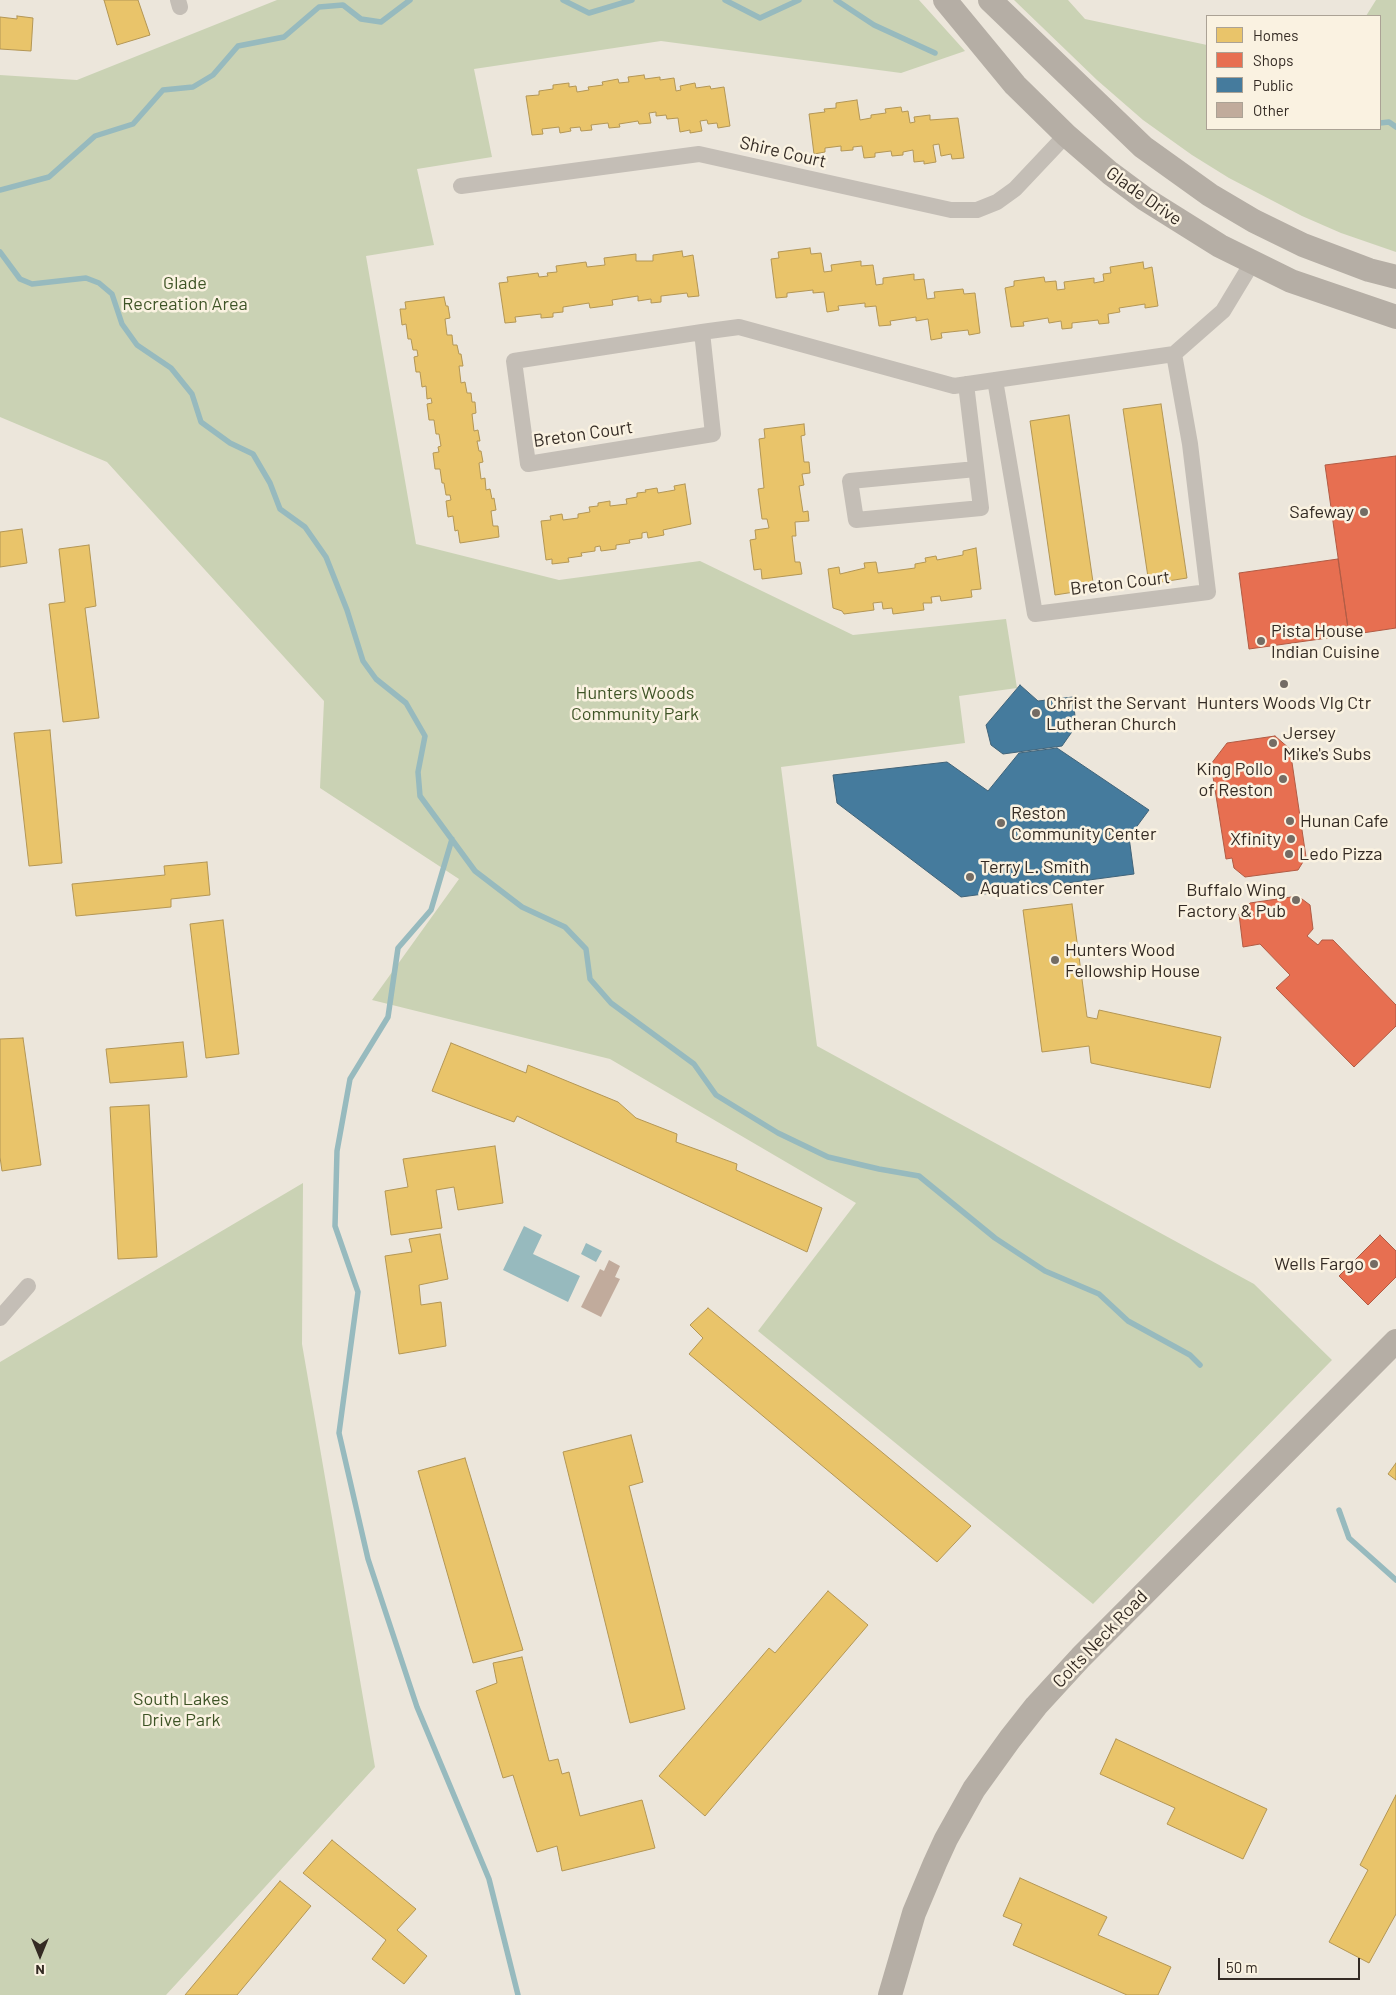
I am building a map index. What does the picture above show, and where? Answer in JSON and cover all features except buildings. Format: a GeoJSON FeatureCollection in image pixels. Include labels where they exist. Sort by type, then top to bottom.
{"type":"FeatureCollection","features":[{"type":"Feature","properties":{"kind":"street","name":"Glade Drive"},"geometry":{"type":"LineString","coordinates":[[945,0],[1016,85],[1066,135],[1110,173],[1145,199],[1220,246],[1290,281],[1396,317]]}},
{"type":"Feature","properties":{"kind":"street"},"geometry":{"type":"LineString","coordinates":[[990,0],[1117,124],[1176,172],[1254,221],[1303,244],[1369,270],[1396,277]]}},
{"type":"Feature","properties":{"kind":"street","name":"Shire Court"},"geometry":{"type":"LineString","coordinates":[[461,186],[699,154],[951,210],[977,210],[997,202],[1015,189],[1066,135]]}},
{"type":"Feature","properties":{"kind":"street"},"geometry":{"type":"LineString","coordinates":[[1174,354],[1224,311],[1252,263]]}},
{"type":"Feature","properties":{"kind":"street","name":"Breton Court"},"geometry":{"type":"LineString","coordinates":[[702,332],[713,434],[528,464],[514,360],[702,332],[740,327],[954,386],[966,384],[1174,354],[1190,444],[1208,592],[1035,614],[995,380]]}},
{"type":"Feature","properties":{"kind":"street"},"geometry":{"type":"LineString","coordinates":[[966,384],[981,508],[856,520],[850,481],[976,469]]}},
{"type":"Feature","properties":{"kind":"street"},"geometry":{"type":"LineString","coordinates":[[0,1318],[28,1286]]}},
{"type":"Feature","properties":{"kind":"street","name":"Colts Neck Road"},"geometry":{"type":"LineString","coordinates":[[890,1995],[909,1928],[934,1863],[974,1789],[1010,1739],[1036,1706],[1081,1657],[1396,1341]]}},
{"type":"Feature","properties":{"kind":"green space","name":"Glade Recreation Area"},"geometry":{"type":"Polygon","coordinates":[[[277,0],[919,0],[965,51],[901,73],[661,41],[474,69],[492,157],[417,169],[434,245],[366,256],[416,544],[559,580],[700,561],[853,635],[1006,619],[1017,688],[959,696],[965,743],[781,767],[817,1046],[1254,1284],[1332,1360],[1093,1604],[758,1331],[856,1203],[610,1059],[372,1000],[459,879],[320,788],[324,701],[107,462],[0,417],[0,75],[77,80],[277,0]]]}},
{"type":"Feature","properties":{"kind":"green space"},"geometry":{"type":"Polygon","coordinates":[[[1014,0],[1068,0],[1085,19],[1206,45],[1206,130],[1381,130],[1381,15],[1367,15],[1376,0],[1396,0],[1396,252],[1341,233],[1302,216],[1229,178],[1192,155],[1143,120],[1097,80],[1014,0]]]}},
{"type":"Feature","properties":{"kind":"green space","name":"South Lakes Drive Park"},"geometry":{"type":"Polygon","coordinates":[[[303,1183],[302,1344],[375,1767],[166,1995],[0,1995],[0,1362],[303,1183]]]}},
{"type":"Feature","properties":{"kind":"water"},"geometry":{"type":"Polygon","coordinates":[[[524,1226],[542,1235],[533,1254],[580,1276],[568,1302],[503,1270],[524,1226]]]}},
{"type":"Feature","properties":{"kind":"water"},"geometry":{"type":"Polygon","coordinates":[[[586,1243],[602,1251],[596,1262],[581,1254],[586,1243]]]}},
{"type":"Feature","properties":{"kind":"waterway"},"geometry":{"type":"LineString","coordinates":[[0,190],[49,177],[95,136],[133,124],[163,90],[193,87],[213,75],[238,46],[284,37],[319,7],[343,5],[361,19],[381,22],[410,0]]}},
{"type":"Feature","properties":{"kind":"waterway"},"geometry":{"type":"LineString","coordinates":[[563,0],[589,13],[632,0]]}},
{"type":"Feature","properties":{"kind":"waterway"},"geometry":{"type":"LineString","coordinates":[[725,0],[760,18],[799,0]]}},
{"type":"Feature","properties":{"kind":"waterway"},"geometry":{"type":"LineString","coordinates":[[836,0],[874,25],[935,53]]}},
{"type":"Feature","properties":{"kind":"waterway"},"geometry":{"type":"LineString","coordinates":[[1381,123],[1389,122],[1396,127]]}},
{"type":"Feature","properties":{"kind":"waterway"},"geometry":{"type":"LineString","coordinates":[[0,252],[20,279],[32,284],[86,278],[99,283],[112,294],[122,324],[137,345],[171,368],[192,394],[201,422],[230,443],[253,454],[270,483],[280,509],[305,527],[326,557],[347,610],[363,661],[376,679],[406,703],[425,736],[418,772],[420,796],[475,871],[522,907],[565,927],[586,949],[590,979],[611,1003],[694,1064],[716,1095],[778,1133],[828,1157],[919,1176],[995,1238],[1045,1271],[1099,1294],[1128,1321],[1190,1355],[1200,1365]]}},
{"type":"Feature","properties":{"kind":"waterway"},"geometry":{"type":"LineString","coordinates":[[452,839],[431,910],[398,948],[388,1017],[350,1079],[337,1151],[335,1226],[358,1292],[339,1433],[368,1559],[417,1707],[489,1879],[518,1995]]}},
{"type":"Feature","properties":{"kind":"waterway"},"geometry":{"type":"LineString","coordinates":[[1339,1510],[1349,1538],[1396,1580]]}},
{"type":"Feature","properties":{"kind":"place","name":"Safeway"},"geometry":{"type":"Point","coordinates":[1364,512]}},
{"type":"Feature","properties":{"kind":"place","name":"Pista House Indian Cuisine"},"geometry":{"type":"Point","coordinates":[1261,641]}},
{"type":"Feature","properties":{"kind":"place","name":"Hunters Woods Vlg Ctr"},"geometry":{"type":"Point","coordinates":[1284,684]}},
{"type":"Feature","properties":{"kind":"place","name":"Christ the Servant Lutheran Church"},"geometry":{"type":"Point","coordinates":[1036,713]}},
{"type":"Feature","properties":{"kind":"place","name":"Jersey Mike's Subs"},"geometry":{"type":"Point","coordinates":[1273,743]}},
{"type":"Feature","properties":{"kind":"place","name":"King Pollo of Reston"},"geometry":{"type":"Point","coordinates":[1283,779]}},
{"type":"Feature","properties":{"kind":"place","name":"Hunan Cafe"},"geometry":{"type":"Point","coordinates":[1290,821]}},
{"type":"Feature","properties":{"kind":"place","name":"Reston Community Center"},"geometry":{"type":"Point","coordinates":[1001,823]}},
{"type":"Feature","properties":{"kind":"place","name":"Xfinity"},"geometry":{"type":"Point","coordinates":[1291,839]}},
{"type":"Feature","properties":{"kind":"place","name":"Ledo Pizza"},"geometry":{"type":"Point","coordinates":[1289,854]}},
{"type":"Feature","properties":{"kind":"place","name":"Terry L. Smith Aquatics Center"},"geometry":{"type":"Point","coordinates":[970,877]}},
{"type":"Feature","properties":{"kind":"place","name":"Buffalo Wing Factory & Pub"},"geometry":{"type":"Point","coordinates":[1296,900]}},
{"type":"Feature","properties":{"kind":"place","name":"Hunters Wood Fellowship House"},"geometry":{"type":"Point","coordinates":[1055,960]}},
{"type":"Feature","properties":{"kind":"place","name":"Wells Fargo"},"geometry":{"type":"Point","coordinates":[1374,1264]}},
{"type":"Feature","properties":{"kind":"park label","name":"Hunters Woods Community Park"},"geometry":{"type":"Point","coordinates":[635,703]}}]}
